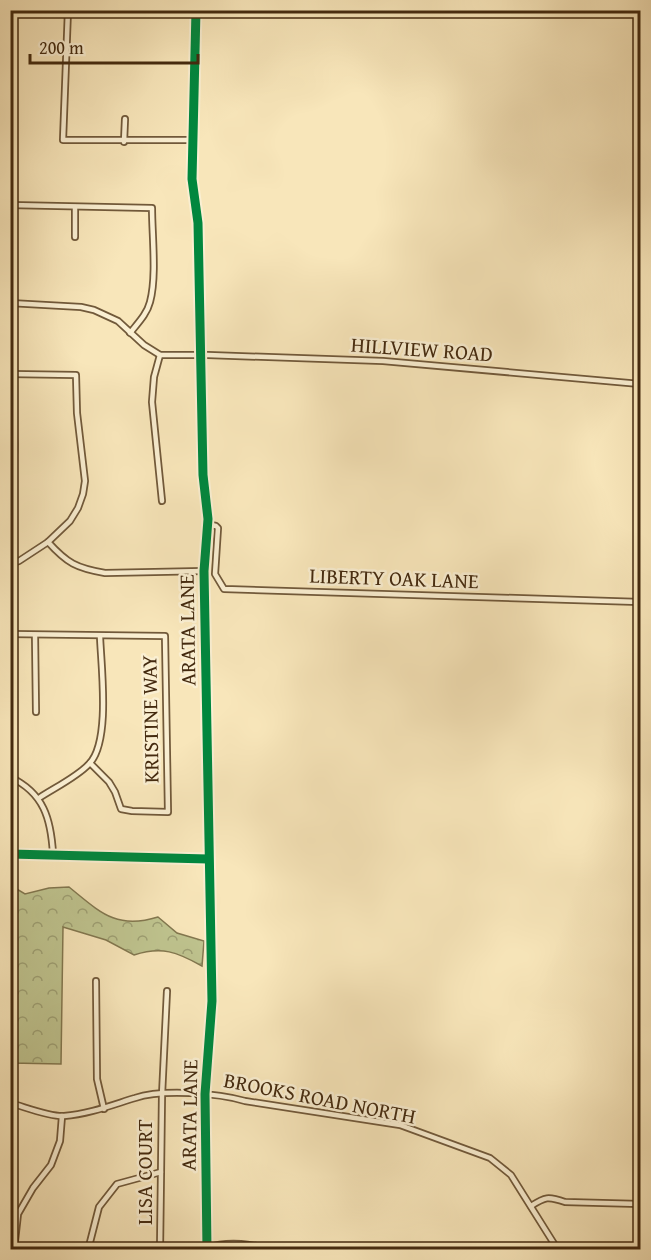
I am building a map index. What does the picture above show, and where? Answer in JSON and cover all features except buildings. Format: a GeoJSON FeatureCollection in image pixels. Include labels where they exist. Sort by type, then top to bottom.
{"type":"FeatureCollection","features":[{"type":"Feature","properties":{"kind":"street"},"geometry":{"type":"LineString","coordinates":[[68,10],[63,140],[124,142],[192,140]]}},
{"type":"Feature","properties":{"kind":"street","name":"ARATA LANE"},"geometry":{"type":"LineString","coordinates":[[196,10],[192,179],[198,223],[203,475],[207,524],[204,571],[212,1001],[205,1094],[208,1249]]}},
{"type":"Feature","properties":{"kind":"street"},"geometry":{"type":"LineString","coordinates":[[124,142],[125,119]]}},
{"type":"Feature","properties":{"kind":"street"},"geometry":{"type":"LineString","coordinates":[[10,205],[152,208],[153,283],[150,302],[144,316],[130,333]]}},
{"type":"Feature","properties":{"kind":"street"},"geometry":{"type":"LineString","coordinates":[[75,207],[75,237]]}},
{"type":"Feature","properties":{"kind":"street"},"geometry":{"type":"LineString","coordinates":[[10,303],[81,307],[94,310],[118,321],[144,345],[160,355],[154,377],[152,402],[162,501]]}},
{"type":"Feature","properties":{"kind":"street","name":"HILLVIEW ROAD"},"geometry":{"type":"LineString","coordinates":[[160,355],[382,361],[640,384]]}},
{"type":"Feature","properties":{"kind":"street"},"geometry":{"type":"LineString","coordinates":[[10,374],[76,375],[77,413],[85,481],[78,508],[70,521],[48,542],[19,561],[10,564]]}},
{"type":"Feature","properties":{"kind":"street"},"geometry":{"type":"LineString","coordinates":[[10,405],[14,463],[10,475]]}},
{"type":"Feature","properties":{"kind":"street","name":"LIBERTY OAK LANE"},"geometry":{"type":"LineString","coordinates":[[207,524],[218,528],[215,574],[224,590],[640,602]]}},
{"type":"Feature","properties":{"kind":"street"},"geometry":{"type":"LineString","coordinates":[[48,542],[62,558],[88,570],[105,573],[204,571]]}},
{"type":"Feature","properties":{"kind":"street","name":"KRISTINE WAY"},"geometry":{"type":"LineString","coordinates":[[10,634],[165,636],[168,812],[132,812],[121,809],[109,782],[90,763]]}},
{"type":"Feature","properties":{"kind":"street"},"geometry":{"type":"LineString","coordinates":[[34,635],[36,712]]}},
{"type":"Feature","properties":{"kind":"street"},"geometry":{"type":"LineString","coordinates":[[39,798],[90,763],[99,748],[103,731],[100,636]]}},
{"type":"Feature","properties":{"kind":"street"},"geometry":{"type":"LineString","coordinates":[[10,777],[25,784],[39,798],[52,835],[53,854]]}},
{"type":"Feature","properties":{"kind":"street"},"geometry":{"type":"LineString","coordinates":[[10,854],[208,859]]}},
{"type":"Feature","properties":{"kind":"street"},"geometry":{"type":"LineString","coordinates":[[96,981],[97,1079],[104,1109]]}},
{"type":"Feature","properties":{"kind":"street","name":"LISA COURT"},"geometry":{"type":"LineString","coordinates":[[160,1250],[162,1095],[167,991]]}},
{"type":"Feature","properties":{"kind":"street","name":"BROOKS ROAD NORTH"},"geometry":{"type":"LineString","coordinates":[[62,1116],[104,1109],[137,1097],[205,1094],[225,1095],[245,1101],[400,1125],[490,1158],[511,1175],[558,1250]]}},
{"type":"Feature","properties":{"kind":"street"},"geometry":{"type":"LineString","coordinates":[[10,1103],[62,1116],[60,1141],[51,1165],[33,1188],[18,1214],[14,1250]]}},
{"type":"Feature","properties":{"kind":"street"},"geometry":{"type":"LineString","coordinates":[[88,1250],[99,1206],[117,1185],[161,1172]]}},
{"type":"Feature","properties":{"kind":"street"},"geometry":{"type":"LineString","coordinates":[[531,1206],[544,1198],[554,1198],[565,1203],[640,1204]]}},
{"type":"Feature","properties":{"kind":"street"},"geometry":{"type":"LineString","coordinates":[[208,1249],[219,1244],[246,1243],[251,1248],[277,1250]]}},
{"type":"Feature","properties":{"kind":"green space"},"geometry":{"type":"Polygon","coordinates":[[[10,885],[25,894],[49,888],[69,887],[100,911],[120,920],[131,921],[158,917],[177,933],[204,941],[202,966],[169,952],[153,951],[134,955],[106,940],[63,927],[61,1064],[11,1063],[10,885]]]}},
{"type":"Feature","properties":{"kind":"cycle path"},"geometry":{"type":"LineString","coordinates":[[196,10],[192,179],[198,223],[203,475],[208,519],[204,571],[212,1001],[205,1094],[207,1250]]}},
{"type":"Feature","properties":{"kind":"cycle path"},"geometry":{"type":"LineString","coordinates":[[10,854],[208,859]]}}]}
